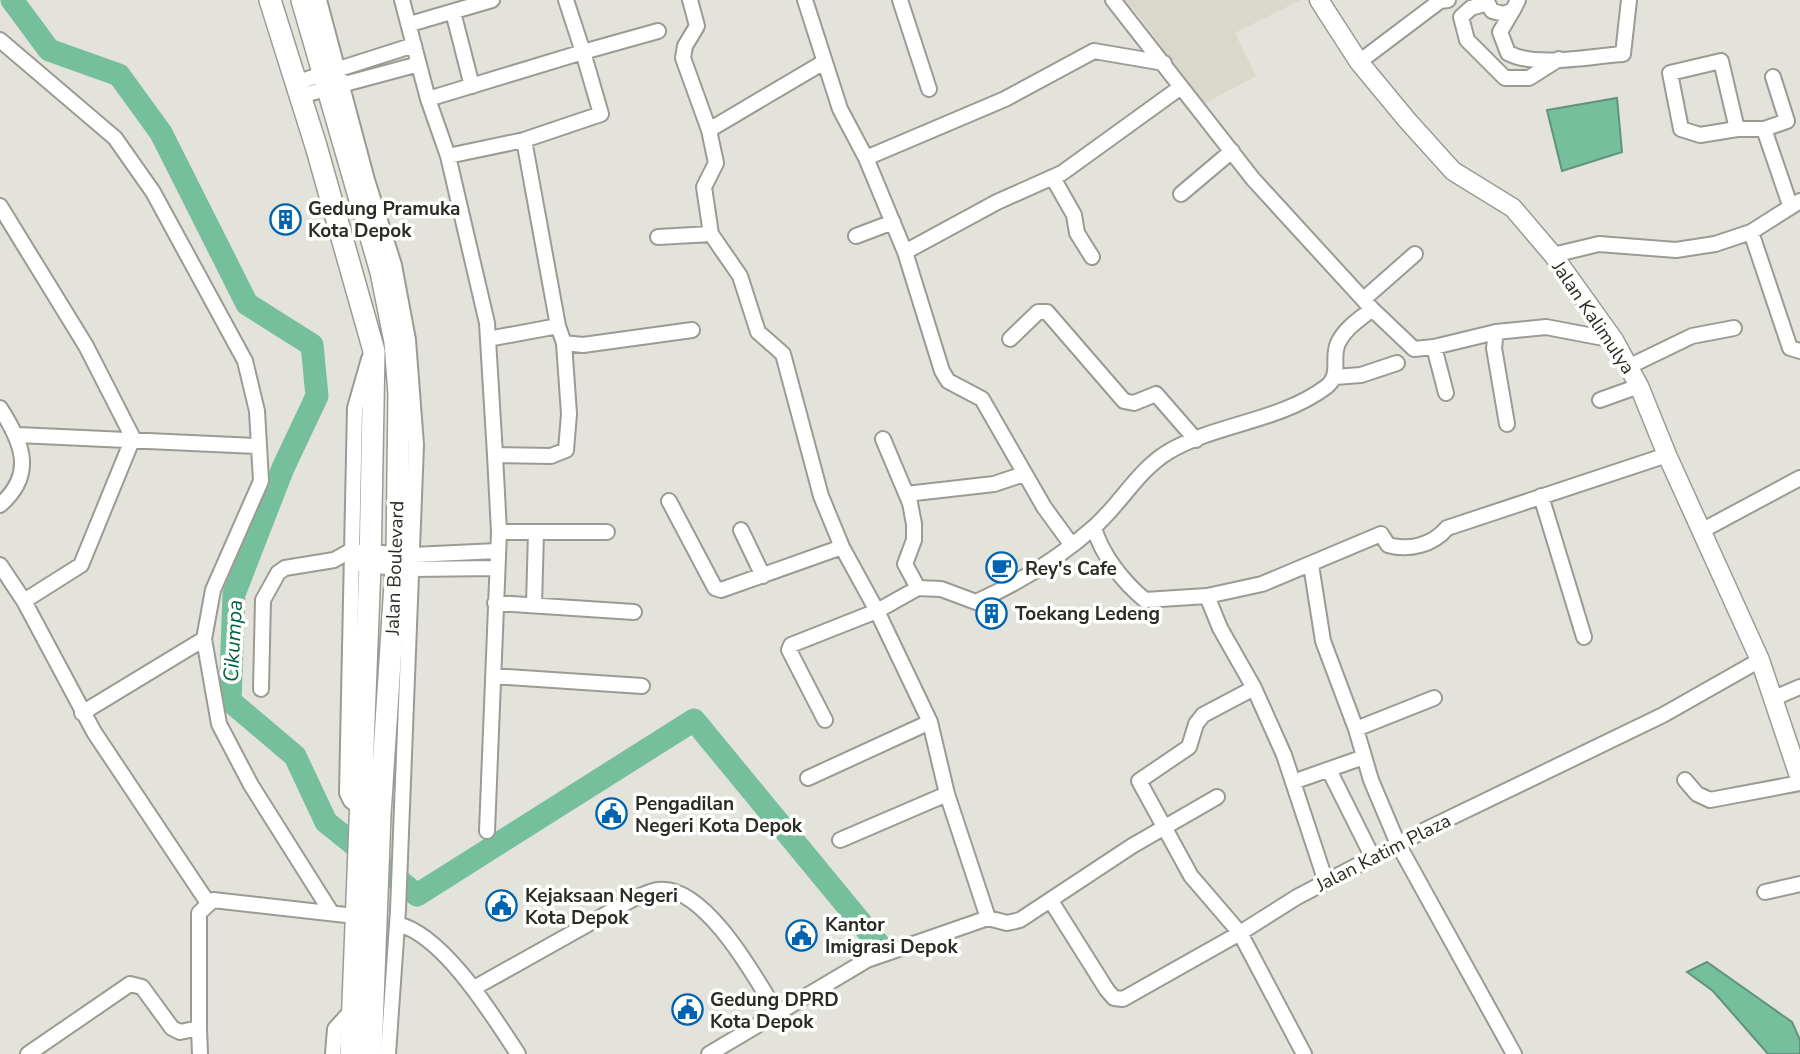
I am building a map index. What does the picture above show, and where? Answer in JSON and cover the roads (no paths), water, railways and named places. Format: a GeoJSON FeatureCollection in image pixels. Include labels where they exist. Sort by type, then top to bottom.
{"type":"FeatureCollection","features":[{"type":"Feature","properties":{"kind":"main road","name":"Jalan Boulevard"},"geometry":{"type":"LineString","coordinates":[[271,0],[374,351],[360,558],[371,1054]]}},
{"type":"Feature","properties":{"kind":"main road","name":"Jalan Boulevard"},"geometry":{"type":"LineString","coordinates":[[302,0],[333,80],[381,272],[395,342],[399,394],[404,562],[366,813],[355,916],[351,1054]]}},
{"type":"Feature","properties":{"kind":"street"},"geometry":{"type":"LineString","coordinates":[[319,0],[333,80]]}},
{"type":"Feature","properties":{"kind":"street"},"geometry":{"type":"LineString","coordinates":[[402,0],[428,99],[448,156],[488,339],[499,532],[487,831]]}},
{"type":"Feature","properties":{"kind":"street"},"geometry":{"type":"LineString","coordinates":[[410,24],[492,0]]}},
{"type":"Feature","properties":{"kind":"street"},"geometry":{"type":"LineString","coordinates":[[448,156],[524,140],[601,114],[565,0]]}},
{"type":"Feature","properties":{"kind":"street"},"geometry":{"type":"LineString","coordinates":[[690,0],[697,26],[685,46],[683,58],[709,130],[716,163],[704,187],[711,234],[740,276],[758,332],[783,354],[821,496],[842,547],[877,611],[930,722],[947,794],[988,918]]}},
{"type":"Feature","properties":{"kind":"street"},"geometry":{"type":"LineString","coordinates":[[806,0],[840,109],[866,158],[905,252],[942,371],[948,381],[982,399],[1024,474],[1071,544]]}},
{"type":"Feature","properties":{"kind":"street"},"geometry":{"type":"LineString","coordinates":[[901,0],[929,89]]}},
{"type":"Feature","properties":{"kind":"street"},"geometry":{"type":"LineString","coordinates":[[1113,0],[1253,178],[1413,349],[1434,348],[1496,332],[1545,327],[1614,340]]}},
{"type":"Feature","properties":{"kind":"street","name":"Jalan Kalimulya"},"geometry":{"type":"LineString","coordinates":[[1319,0],[1359,62],[1452,171],[1513,208],[1553,255],[1614,340],[1630,366],[1667,455],[1760,660],[1800,781]]}},
{"type":"Feature","properties":{"kind":"street"},"geometry":{"type":"LineString","coordinates":[[1359,62],[1440,1],[1448,0]]}},
{"type":"Feature","properties":{"kind":"street"},"geometry":{"type":"LineString","coordinates":[[1516,5],[1500,32],[1508,53],[1518,58],[1559,59],[1623,54],[1629,0]]}},
{"type":"Feature","properties":{"kind":"street"},"geometry":{"type":"LineString","coordinates":[[1516,5],[1495,13],[1486,2],[1471,8],[1461,17],[1467,40],[1505,78],[1529,78],[1559,59]]}},
{"type":"Feature","properties":{"kind":"street"},"geometry":{"type":"LineString","coordinates":[[453,12],[472,86]]}},
{"type":"Feature","properties":{"kind":"street"},"geometry":{"type":"LineString","coordinates":[[428,99],[658,32]]}},
{"type":"Feature","properties":{"kind":"street"},"geometry":{"type":"LineString","coordinates":[[333,80],[380,56],[414,45]]}},
{"type":"Feature","properties":{"kind":"street"},"geometry":{"type":"LineString","coordinates":[[3,47],[115,138],[153,192],[245,361],[257,411],[261,481],[214,590],[204,639],[219,724],[251,785],[331,912]]}},
{"type":"Feature","properties":{"kind":"street"},"geometry":{"type":"LineString","coordinates":[[866,158],[1005,99],[1094,51],[1164,63]]}},
{"type":"Feature","properties":{"kind":"street"},"geometry":{"type":"LineString","coordinates":[[380,56],[385,75]]}},
{"type":"Feature","properties":{"kind":"street"},"geometry":{"type":"LineString","coordinates":[[1737,129],[1721,61],[1670,73],[1681,129],[1700,135],[1737,129],[1765,129],[1787,121],[1773,77]]}},
{"type":"Feature","properties":{"kind":"street"},"geometry":{"type":"LineString","coordinates":[[709,130],[824,62]]}},
{"type":"Feature","properties":{"kind":"street"},"geometry":{"type":"LineString","coordinates":[[298,90],[333,80],[385,75],[419,64]]}},
{"type":"Feature","properties":{"kind":"street"},"geometry":{"type":"LineString","coordinates":[[905,252],[997,202],[1053,178],[1181,87]]}},
{"type":"Feature","properties":{"kind":"street"},"geometry":{"type":"LineString","coordinates":[[1553,255],[1599,244],[1676,250],[1715,244],[1752,232],[1795,203],[1765,129]]}},
{"type":"Feature","properties":{"kind":"street"},"geometry":{"type":"LineString","coordinates":[[495,455],[551,456],[566,450],[569,414],[564,342],[558,326],[524,140]]}},
{"type":"Feature","properties":{"kind":"street"},"geometry":{"type":"LineString","coordinates":[[1181,194],[1232,151]]}},
{"type":"Feature","properties":{"kind":"street"},"geometry":{"type":"LineString","coordinates":[[1053,178],[1074,215],[1077,233],[1092,257]]}},
{"type":"Feature","properties":{"kind":"street"},"geometry":{"type":"LineString","coordinates":[[0,231],[4,212]]}},
{"type":"Feature","properties":{"kind":"street"},"geometry":{"type":"LineString","coordinates":[[4,212],[86,346],[133,438],[81,565],[24,601]]}},
{"type":"Feature","properties":{"kind":"street"},"geometry":{"type":"LineString","coordinates":[[856,236],[893,222]]}},
{"type":"Feature","properties":{"kind":"street"},"geometry":{"type":"LineString","coordinates":[[1752,232],[1790,348],[1800,351]]}},
{"type":"Feature","properties":{"kind":"street"},"geometry":{"type":"LineString","coordinates":[[658,237],[711,234]]}},
{"type":"Feature","properties":{"kind":"street"},"geometry":{"type":"LineString","coordinates":[[825,720],[789,650],[791,645],[877,611],[918,588],[941,589],[976,603],[1006,589],[1094,528],[1151,465],[1169,452],[1196,440],[1273,415],[1326,387],[1335,377],[1337,344],[1368,303],[1415,254]]}},
{"type":"Feature","properties":{"kind":"street"},"geometry":{"type":"LineString","coordinates":[[1010,339],[1038,312],[1047,312],[1124,401],[1134,403],[1156,394],[1196,440]]}},
{"type":"Feature","properties":{"kind":"street"},"geometry":{"type":"LineString","coordinates":[[488,339],[558,326]]}},
{"type":"Feature","properties":{"kind":"street"},"geometry":{"type":"LineString","coordinates":[[1630,366],[1692,336],[1734,328]]}},
{"type":"Feature","properties":{"kind":"street"},"geometry":{"type":"LineString","coordinates":[[564,342],[583,345],[692,330]]}},
{"type":"Feature","properties":{"kind":"street"},"geometry":{"type":"LineString","coordinates":[[1496,332],[1494,348],[1507,424]]}},
{"type":"Feature","properties":{"kind":"street"},"geometry":{"type":"LineString","coordinates":[[1434,348],[1446,393]]}},
{"type":"Feature","properties":{"kind":"street"},"geometry":{"type":"LineString","coordinates":[[1335,377],[1361,375],[1397,363]]}},
{"type":"Feature","properties":{"kind":"street"},"geometry":{"type":"LineString","coordinates":[[1600,400],[1639,386]]}},
{"type":"Feature","properties":{"kind":"street"},"geometry":{"type":"LineString","coordinates":[[0,408],[18,435],[23,467],[17,486],[0,505]]}},
{"type":"Feature","properties":{"kind":"street"},"geometry":{"type":"LineString","coordinates":[[18,435],[133,438],[258,446]]}},
{"type":"Feature","properties":{"kind":"street"},"geometry":{"type":"LineString","coordinates":[[883,439],[906,494],[914,524],[914,540],[905,564],[918,588]]}},
{"type":"Feature","properties":{"kind":"street"},"geometry":{"type":"LineString","coordinates":[[1094,528],[1098,541],[1130,587],[1145,600],[1207,596],[1262,584],[1381,534],[1388,545],[1402,549],[1438,540],[1447,528],[1667,455]]}},
{"type":"Feature","properties":{"kind":"street"},"geometry":{"type":"LineString","coordinates":[[906,494],[994,484],[1024,474]]}},
{"type":"Feature","properties":{"kind":"street"},"geometry":{"type":"LineString","coordinates":[[1703,530],[1800,478]]}},
{"type":"Feature","properties":{"kind":"street"},"geometry":{"type":"LineString","coordinates":[[1541,496],[1584,637]]}},
{"type":"Feature","properties":{"kind":"street"},"geometry":{"type":"LineString","coordinates":[[669,501],[715,588],[721,590],[842,547]]}},
{"type":"Feature","properties":{"kind":"street"},"geometry":{"type":"LineString","coordinates":[[741,530],[763,576]]}},
{"type":"Feature","properties":{"kind":"street"},"geometry":{"type":"LineString","coordinates":[[499,532],[607,532]]}},
{"type":"Feature","properties":{"kind":"street"},"geometry":{"type":"LineString","coordinates":[[534,605],[537,532]]}},
{"type":"Feature","properties":{"kind":"street"},"geometry":{"type":"LineString","coordinates":[[404,562],[453,553],[497,551]]}},
{"type":"Feature","properties":{"kind":"street"},"geometry":{"type":"LineString","coordinates":[[453,553],[453,569]]}},
{"type":"Feature","properties":{"kind":"street"},"geometry":{"type":"LineString","coordinates":[[261,689],[265,591],[285,568],[360,558],[453,569],[496,568]]}},
{"type":"Feature","properties":{"kind":"street"},"geometry":{"type":"LineString","coordinates":[[388,1054],[397,924],[404,562]]}},
{"type":"Feature","properties":{"kind":"street"},"geometry":{"type":"LineString","coordinates":[[0,565],[24,601],[82,713],[208,903]]}},
{"type":"Feature","properties":{"kind":"street"},"geometry":{"type":"LineString","coordinates":[[1311,565],[1323,641],[1398,844],[1514,1054]]}},
{"type":"Feature","properties":{"kind":"street"},"geometry":{"type":"LineString","coordinates":[[1207,596],[1220,628],[1254,688],[1293,782],[1326,881]]}},
{"type":"Feature","properties":{"kind":"street"},"geometry":{"type":"LineString","coordinates":[[495,603],[634,612]]}},
{"type":"Feature","properties":{"kind":"street"},"geometry":{"type":"LineString","coordinates":[[82,713],[204,639]]}},
{"type":"Feature","properties":{"kind":"street","name":"Jalan Katim Plaza"},"geometry":{"type":"LineString","coordinates":[[1051,901],[1114,998],[1124,999],[1326,881],[1663,715],[1760,660]]}},
{"type":"Feature","properties":{"kind":"street"},"geometry":{"type":"LineString","coordinates":[[494,676],[642,686]]}},
{"type":"Feature","properties":{"kind":"street"},"geometry":{"type":"LineString","coordinates":[[1774,698],[1800,687]]}},
{"type":"Feature","properties":{"kind":"street"},"geometry":{"type":"LineString","coordinates":[[1254,688],[1203,715],[1196,724],[1189,747],[1139,780],[1191,876],[1240,933],[1304,1054]]}},
{"type":"Feature","properties":{"kind":"street"},"geometry":{"type":"LineString","coordinates":[[1356,729],[1434,698]]}},
{"type":"Feature","properties":{"kind":"street"},"geometry":{"type":"LineString","coordinates":[[808,778],[930,722]]}},
{"type":"Feature","properties":{"kind":"street"},"geometry":{"type":"LineString","coordinates":[[1293,782],[1364,757]]}},
{"type":"Feature","properties":{"kind":"street"},"geometry":{"type":"LineString","coordinates":[[1329,770],[1373,858]]}},
{"type":"Feature","properties":{"kind":"street"},"geometry":{"type":"LineString","coordinates":[[1685,780],[1697,794],[1710,800],[1800,781]]}},
{"type":"Feature","properties":{"kind":"street"},"geometry":{"type":"LineString","coordinates":[[840,840],[947,794]]}},
{"type":"Feature","properties":{"kind":"street"},"geometry":{"type":"LineString","coordinates":[[709,1054],[867,960],[988,918],[1006,923],[1020,920],[1164,826],[1217,797]]}},
{"type":"Feature","properties":{"kind":"street"},"geometry":{"type":"LineString","coordinates":[[1765,892],[1800,884]]}},
{"type":"Feature","properties":{"kind":"street"},"geometry":{"type":"LineString","coordinates":[[474,988],[633,899],[659,890],[677,892],[706,913],[743,957],[777,1013]]}},
{"type":"Feature","properties":{"kind":"street"},"geometry":{"type":"LineString","coordinates":[[200,1054],[199,913],[208,903],[219,899],[355,916]]}},
{"type":"Feature","properties":{"kind":"street"},"geometry":{"type":"LineString","coordinates":[[397,924],[409,927],[429,942],[474,988],[518,1054]]}},
{"type":"Feature","properties":{"kind":"street"},"geometry":{"type":"LineString","coordinates":[[32,1053],[130,984],[142,987],[172,1028],[180,1032],[199,1028]]}},
{"type":"Feature","properties":{"kind":"street"},"geometry":{"type":"LineString","coordinates":[[332,1054],[335,1029],[352,1010]]}},
{"type":"Feature","properties":{"kind":"waterway","name":"Cikumpa"},"geometry":{"type":"LineString","coordinates":[[12,0],[49,50],[119,75],[161,133],[247,304],[312,345],[317,396],[283,468],[234,594],[230,701],[295,756],[326,822],[417,895],[694,720],[881,947]]}},
{"type":"Feature","properties":{"kind":"place","name":"Gedung Pramuka Kota Depok"},"geometry":{"type":"Point","coordinates":[285,219]}},
{"type":"Feature","properties":{"kind":"place","name":"Rey's Cafe"},"geometry":{"type":"Point","coordinates":[1002,568]}},
{"type":"Feature","properties":{"kind":"place","name":"Toekang Ledeng"},"geometry":{"type":"Point","coordinates":[992,613]}},
{"type":"Feature","properties":{"kind":"place","name":"Pengadilan Negeri Kota Depok"},"geometry":{"type":"Point","coordinates":[612,814]}},
{"type":"Feature","properties":{"kind":"place","name":"Kejaksaan Negeri Kota Depok"},"geometry":{"type":"Point","coordinates":[502,906]}},
{"type":"Feature","properties":{"kind":"place","name":"Kantor Imigrasi Depok"},"geometry":{"type":"Point","coordinates":[802,935]}},
{"type":"Feature","properties":{"kind":"place","name":"Gedung DPRD Kota Depok"},"geometry":{"type":"Point","coordinates":[687,1010]}}]}
